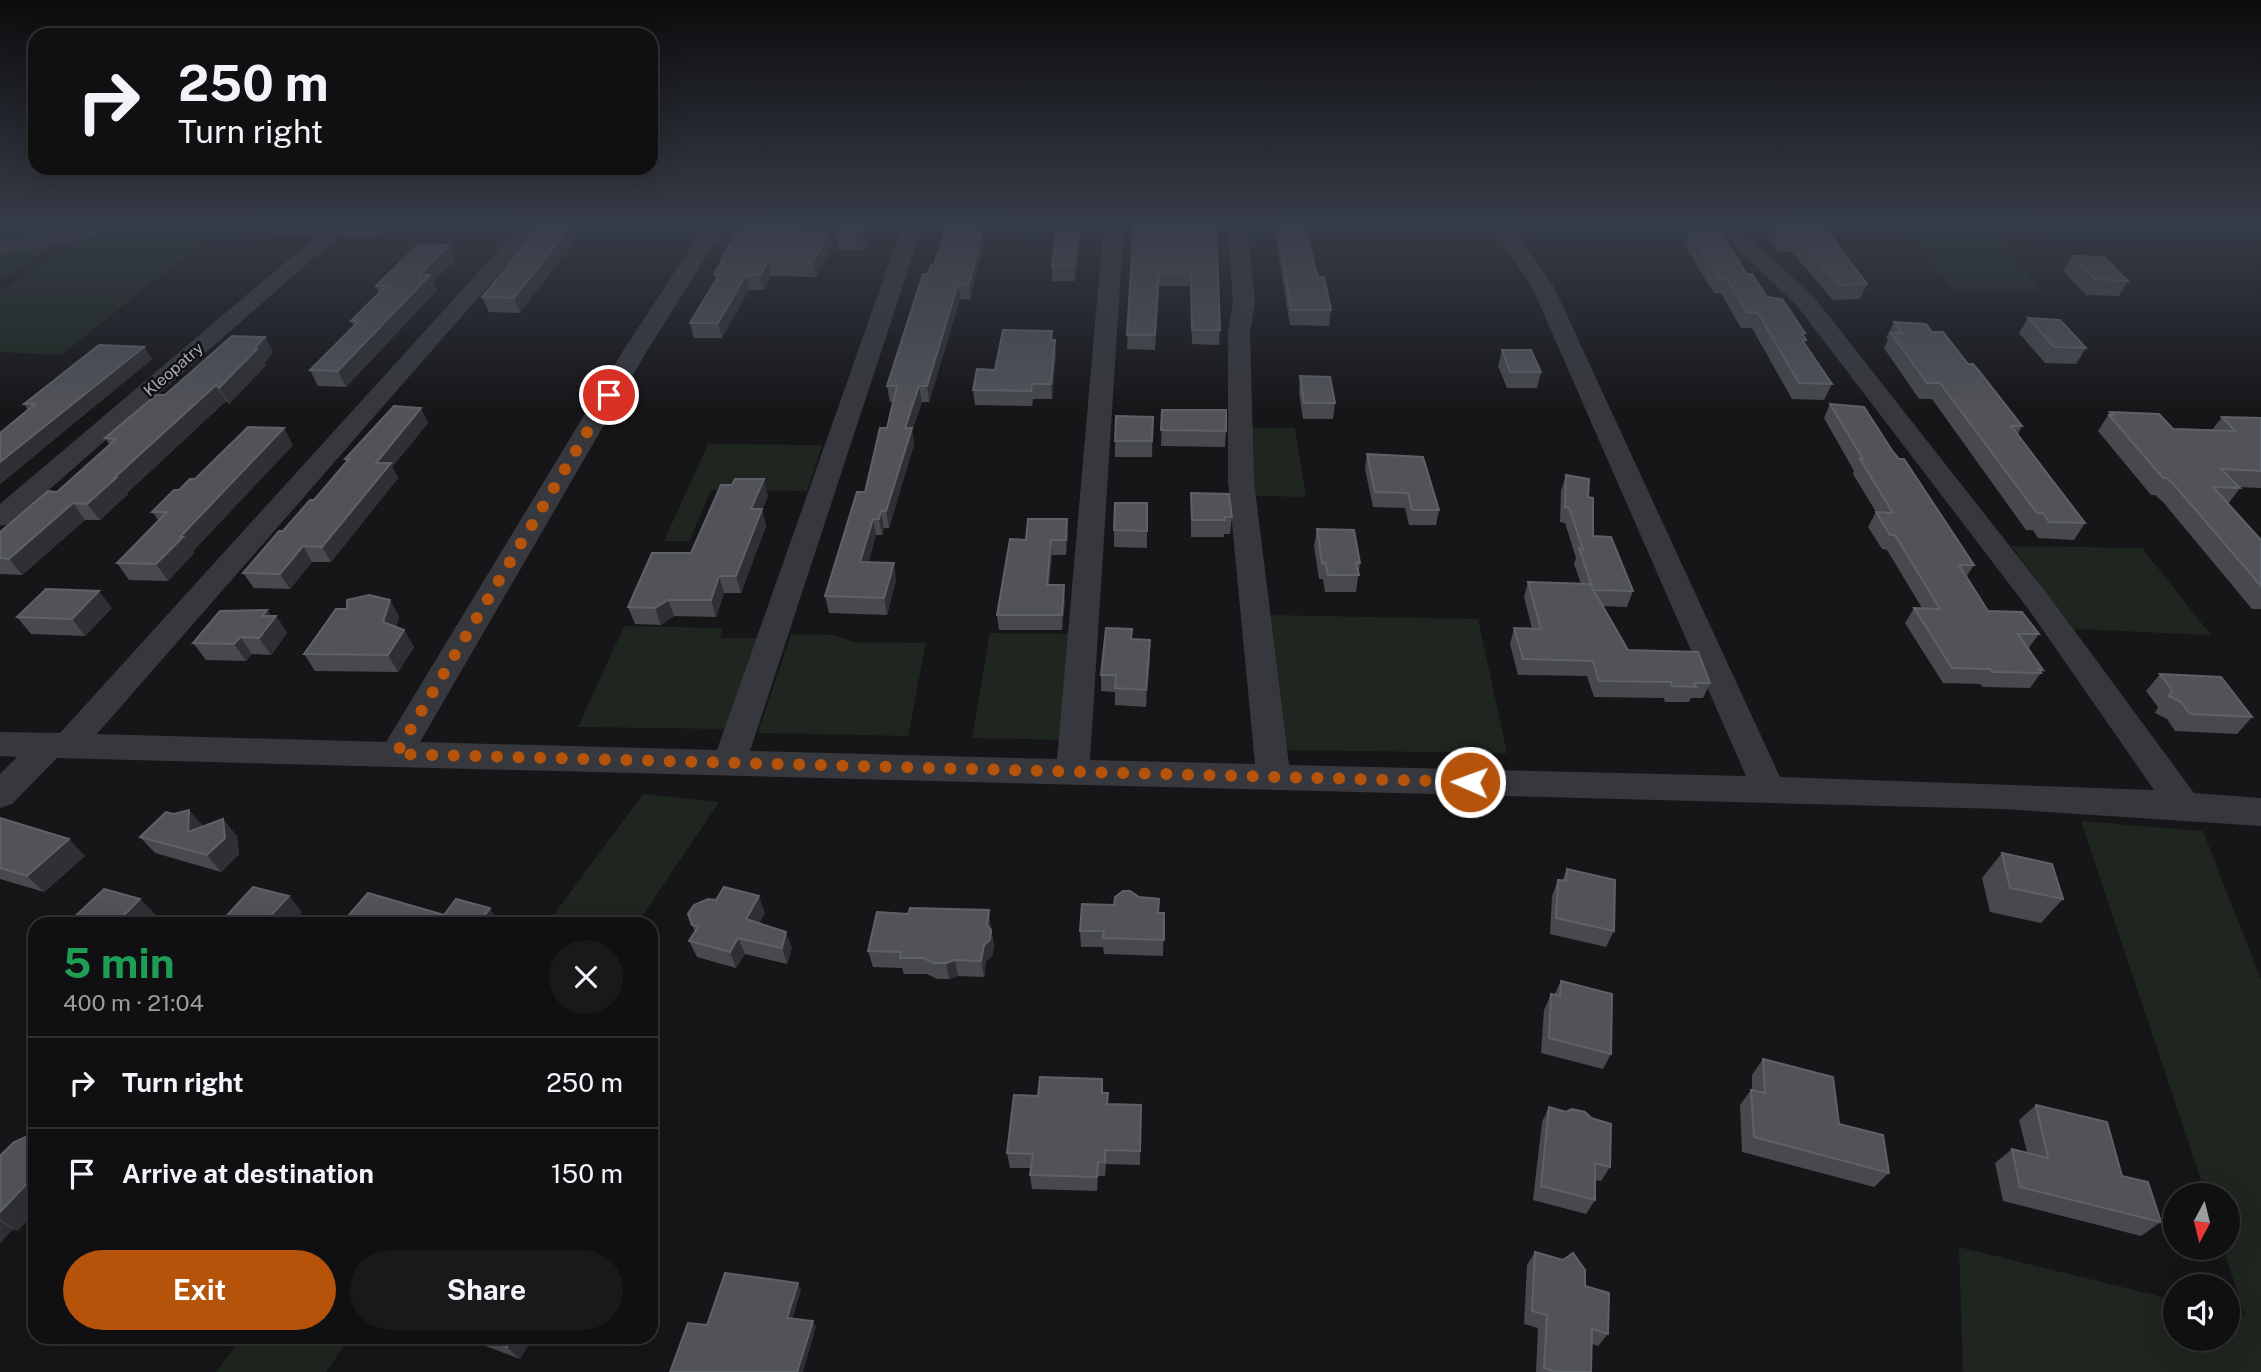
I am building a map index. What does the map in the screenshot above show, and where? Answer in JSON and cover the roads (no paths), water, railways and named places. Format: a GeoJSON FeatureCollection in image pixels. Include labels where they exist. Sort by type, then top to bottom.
{"type":"FeatureCollection","features":[{"type":"Feature","properties":{"kind":"street","name":"Kleopatry"},"geometry":{"type":"LineString","coordinates":[[0,518],[271,285]]}},
{"type":"Feature","properties":{"kind":"street"},"geometry":{"type":"LineString","coordinates":[[0,795],[58,746],[476,285]]}},
{"type":"Feature","properties":{"kind":"street"},"geometry":{"type":"LineString","coordinates":[[396,754],[635,351],[677,285]]}},
{"type":"Feature","properties":{"kind":"street"},"geometry":{"type":"LineString","coordinates":[[730,762],[892,285]]}},
{"type":"Feature","properties":{"kind":"street"},"geometry":{"type":"LineString","coordinates":[[1073,770],[1109,285]]}},
{"type":"Feature","properties":{"kind":"street"},"geometry":{"type":"LineString","coordinates":[[1243,285],[1244,302],[1239,332],[1241,481],[1273,776]]}},
{"type":"Feature","properties":{"kind":"street"},"geometry":{"type":"LineString","coordinates":[[1542,285],[1769,790]]}},
{"type":"Feature","properties":{"kind":"street"},"geometry":{"type":"LineString","coordinates":[[1788,285],[1806,302],[2039,603],[2183,805]]}},
{"type":"Feature","properties":{"kind":"street"},"geometry":{"type":"LineString","coordinates":[[0,744],[1073,770],[2077,799],[2261,812]]}}]}
